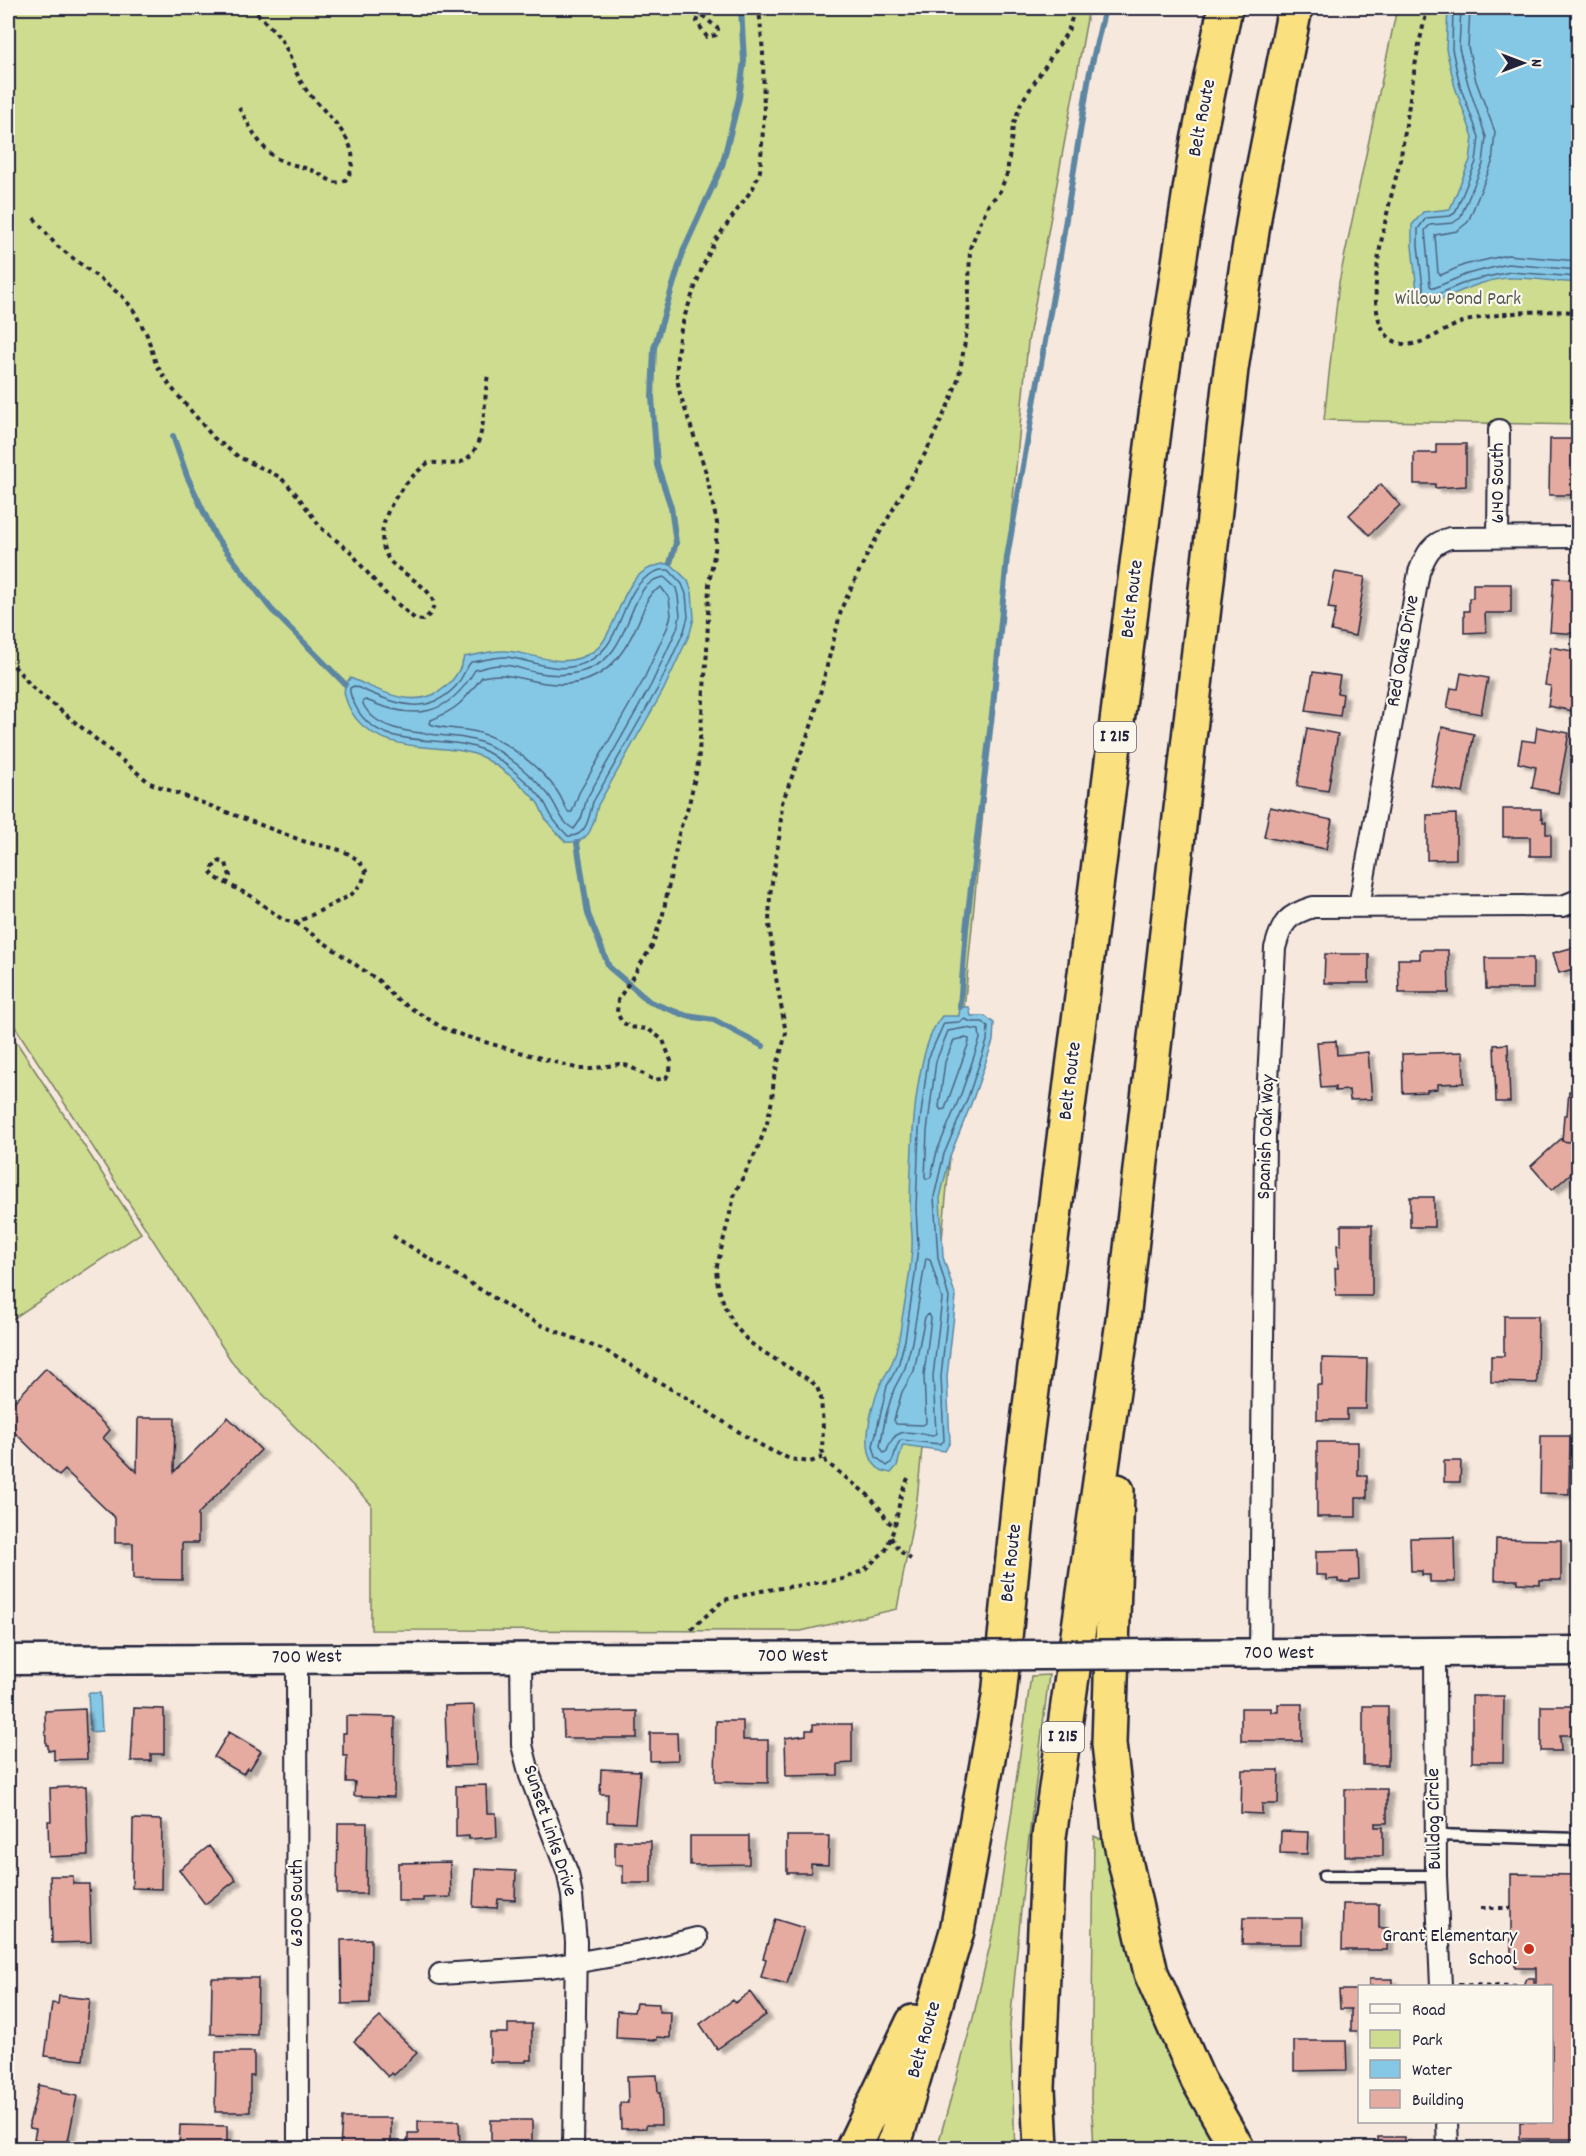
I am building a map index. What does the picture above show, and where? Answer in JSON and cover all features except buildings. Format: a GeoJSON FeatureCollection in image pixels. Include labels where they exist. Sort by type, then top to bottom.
{"type":"FeatureCollection","features":[{"type":"Feature","properties":{"kind":"highway","name":"Belt Route"},"geometry":{"type":"LineString","coordinates":[[893,2148],[957,1931],[999,1697],[1022,1469],[1157,407],[1196,151],[1225,8]]}},
{"type":"Feature","properties":{"kind":"highway","name":"I 215"},"geometry":{"type":"LineString","coordinates":[[1041,2148],[1038,2088],[1049,1837],[1122,1328],[1231,369],[1256,205],[1295,8]]}},
{"type":"Feature","properties":{"kind":"highway"},"geometry":{"type":"LineString","coordinates":[[1122,1328],[1109,1744],[1120,1839],[1151,1973],[1198,2080],[1237,2148]]}},
{"type":"Feature","properties":{"kind":"highway"},"geometry":{"type":"LineString","coordinates":[[853,2148],[957,1931]]}},
{"type":"Feature","properties":{"kind":"main road","name":"700 West"},"geometry":{"type":"LineString","coordinates":[[8,1660],[1578,1651]]}},
{"type":"Feature","properties":{"kind":"street","name":"6140 South"},"geometry":{"type":"LineString","coordinates":[[1498,537],[1499,430]]}},
{"type":"Feature","properties":{"kind":"street","name":"Red Oaks Drive"},"geometry":{"type":"LineString","coordinates":[[1359,906],[1419,572],[1425,555],[1440,540],[1464,536],[1578,537]]}},
{"type":"Feature","properties":{"kind":"street","name":"Spanish Oak Way"},"geometry":{"type":"LineString","coordinates":[[1260,1654],[1265,1137],[1275,948],[1280,932],[1285,921],[1295,913],[1313,907],[1563,906],[1578,900]]}},
{"type":"Feature","properties":{"kind":"street","name":"Bulldog Circle"},"geometry":{"type":"LineString","coordinates":[[1434,1652],[1436,1876],[1441,1985]]}},
{"type":"Feature","properties":{"kind":"street","name":"Sunset Links Drive"},"geometry":{"type":"LineString","coordinates":[[521,1657],[522,1745],[530,1776],[568,1874],[575,1918],[573,2148]]}},
{"type":"Feature","properties":{"kind":"street","name":"6300 South"},"geometry":{"type":"LineString","coordinates":[[297,1658],[298,2148]]}},
{"type":"Feature","properties":{"kind":"street"},"geometry":{"type":"LineString","coordinates":[[440,1974],[551,1967],[653,1949],[697,1938]]}},
{"type":"Feature","properties":{"kind":"street"},"geometry":{"type":"LineString","coordinates":[[1447,2123],[1448,2148]]}},
{"type":"Feature","properties":{"kind":"lane"},"geometry":{"type":"LineString","coordinates":[[1436,1835],[1578,1839]]}},
{"type":"Feature","properties":{"kind":"lane"},"geometry":{"type":"LineString","coordinates":[[1324,1876],[1436,1876]]}},
{"type":"Feature","properties":{"kind":"path"},"geometry":{"type":"LineString","coordinates":[[238,108],[259,143],[273,156],[283,162],[321,174],[331,182],[340,183],[347,180],[352,168],[352,153],[347,138],[307,91],[293,68],[286,47],[274,30],[253,8]]}},
{"type":"Feature","properties":{"kind":"path"},"geometry":{"type":"LineString","coordinates":[[697,8],[700,14],[709,19],[718,29],[716,35],[707,37],[702,31],[697,22],[700,14]]}},
{"type":"Feature","properties":{"kind":"path"},"geometry":{"type":"LineString","coordinates":[[227,883],[230,876],[226,863],[218,861],[210,871],[216,878],[251,896],[283,920],[296,923],[379,981],[396,999],[443,1028],[473,1039],[579,1069],[603,1068],[619,1064],[629,1066],[654,1080],[666,1078],[670,1071],[671,1061],[663,1040],[648,1029],[630,1027],[622,1022],[617,1013],[618,1000],[652,946],[663,914],[680,830],[689,804],[698,764],[707,651],[709,583],[717,523],[712,497],[677,378],[679,337],[692,293],[715,241],[753,188],[760,171],[764,116],[763,53],[759,8]]}},
{"type":"Feature","properties":{"kind":"path"},"geometry":{"type":"LineString","coordinates":[[393,1236],[522,1315],[606,1351],[772,1451],[810,1462],[821,1458],[823,1428],[818,1387],[749,1342],[735,1326],[725,1307],[718,1286],[716,1270],[735,1193],[758,1148],[767,1123],[774,1077],[786,1033],[769,924],[770,895],[782,803],[813,721],[842,607],[868,553],[926,452],[951,399],[959,376],[968,325],[970,248],[987,207],[1000,191],[1007,174],[1013,126],[1021,103],[1068,31],[1075,8]]}},
{"type":"Feature","properties":{"kind":"path"},"geometry":{"type":"LineString","coordinates":[[1428,8],[1415,60],[1400,163],[1379,246],[1376,301],[1378,318],[1384,330],[1395,342],[1405,345],[1418,342],[1462,322],[1492,315],[1541,311],[1578,312]]}},
{"type":"Feature","properties":{"kind":"path"},"geometry":{"type":"LineString","coordinates":[[34,218],[56,245],[122,296],[133,309],[147,335],[156,364],[170,386],[214,438],[239,457],[280,477],[297,495],[321,528],[352,553],[384,592],[415,619],[423,620],[429,616],[434,607],[432,599],[418,583],[390,561],[382,538],[386,518],[390,505],[413,474],[428,463],[460,462],[474,451],[481,433],[488,375]]}},
{"type":"Feature","properties":{"kind":"path"},"geometry":{"type":"LineString","coordinates":[[8,659],[33,688],[150,783],[303,841],[352,854],[366,871],[362,883],[351,895],[296,923]]}},
{"type":"Feature","properties":{"kind":"path"},"geometry":{"type":"LineString","coordinates":[[822,1450],[826,1462],[868,1495],[882,1511],[887,1521],[895,1526]]}},
{"type":"Feature","properties":{"kind":"path"},"geometry":{"type":"LineString","coordinates":[[691,1629],[724,1600],[761,1591],[843,1579],[864,1570],[886,1550],[908,1478]]}},
{"type":"Feature","properties":{"kind":"path"},"geometry":{"type":"LineString","coordinates":[[891,1537],[902,1554],[911,1559]]}},
{"type":"Feature","properties":{"kind":"path"},"geometry":{"type":"LineString","coordinates":[[1481,1908],[1511,1908]]}},
{"type":"Feature","properties":{"kind":"path"},"geometry":{"type":"LineString","coordinates":[[1483,2146],[1561,2145]]}},
{"type":"Feature","properties":{"kind":"green space"},"geometry":{"type":"Polygon","coordinates":[[[8,8],[1089,8],[1028,342],[917,1500],[897,1609],[801,1631],[371,1630],[371,1504],[234,1365],[8,1016],[8,8]]]}},
{"type":"Feature","properties":{"kind":"green space","name":"Willow Pond Park"},"geometry":{"type":"Polygon","coordinates":[[[1397,8],[1578,8],[1578,425],[1324,420],[1339,282],[1397,8]]]}},
{"type":"Feature","properties":{"kind":"green space"},"geometry":{"type":"Polygon","coordinates":[[[8,1029],[141,1233],[8,1322],[8,1029]]]}},
{"type":"Feature","properties":{"kind":"green space"},"geometry":{"type":"Polygon","coordinates":[[[1049,1675],[1024,1878],[1010,2025],[1015,2148],[937,2148],[973,2018],[997,1915],[1031,1676],[1049,1675]]]}},
{"type":"Feature","properties":{"kind":"green space"},"geometry":{"type":"Polygon","coordinates":[[[1094,1836],[1105,1841],[1222,2148],[1094,2148],[1091,2098],[1094,1836]]]}},
{"type":"Feature","properties":{"kind":"water"},"geometry":{"type":"Polygon","coordinates":[[[1448,8],[1578,8],[1578,283],[1503,278],[1470,287],[1428,305],[1418,300],[1412,225],[1423,212],[1450,209],[1470,160],[1473,137],[1455,87],[1446,49],[1448,8]]]}},
{"type":"Feature","properties":{"kind":"water"},"geometry":{"type":"Polygon","coordinates":[[[670,563],[688,581],[692,592],[694,618],[690,633],[663,691],[598,805],[590,832],[581,840],[566,842],[549,825],[538,804],[525,790],[505,772],[479,755],[398,743],[386,739],[364,727],[349,707],[344,692],[345,685],[350,678],[394,696],[417,699],[440,691],[448,684],[458,672],[464,657],[500,651],[517,652],[560,661],[582,657],[597,649],[604,641],[625,595],[637,577],[645,570],[670,563]]]}},
{"type":"Feature","properties":{"kind":"water"},"geometry":{"type":"Polygon","coordinates":[[[960,1007],[969,1007],[971,1016],[985,1016],[994,1023],[993,1041],[950,1156],[940,1198],[943,1257],[956,1297],[947,1377],[950,1442],[945,1451],[903,1445],[897,1466],[891,1473],[879,1469],[872,1460],[868,1449],[868,1435],[877,1393],[891,1366],[897,1347],[909,1274],[912,1242],[911,1162],[919,1079],[924,1054],[932,1032],[942,1016],[959,1016],[960,1007]]]}},
{"type":"Feature","properties":{"kind":"water"},"geometry":{"type":"Polygon","coordinates":[[[88,1693],[100,1693],[102,1731],[90,1732],[88,1693]]]}},
{"type":"Feature","properties":{"kind":"waterway"},"geometry":{"type":"LineString","coordinates":[[670,563],[676,543],[671,507],[657,465],[652,397],[654,348],[684,249],[722,166],[739,98],[744,61],[741,8]]}},
{"type":"Feature","properties":{"kind":"waterway"},"geometry":{"type":"LineString","coordinates":[[960,1007],[966,929],[993,706],[1007,557],[1089,76],[1105,8]]}},
{"type":"Feature","properties":{"kind":"waterway"},"geometry":{"type":"LineString","coordinates":[[173,436],[187,476],[215,536],[271,609],[345,684]]}},
{"type":"Feature","properties":{"kind":"waterway"},"geometry":{"type":"LineString","coordinates":[[577,843],[588,914],[609,967],[650,1002],[687,1016],[714,1020],[763,1046]]}},
{"type":"Feature","properties":{"kind":"place","name":"Grant Elementary School"},"geometry":{"type":"Point","coordinates":[1529,1949]}}]}
